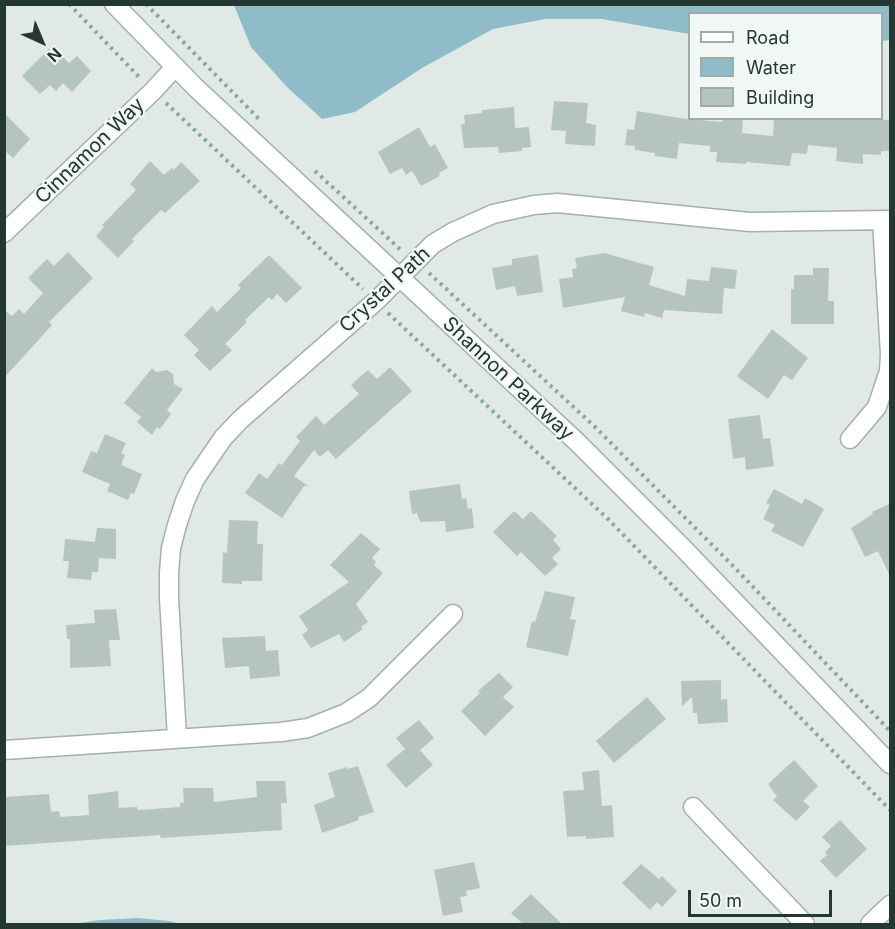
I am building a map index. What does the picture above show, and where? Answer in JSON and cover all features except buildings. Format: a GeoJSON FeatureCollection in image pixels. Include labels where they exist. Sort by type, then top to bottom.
{"type":"FeatureCollection","features":[{"type":"Feature","properties":{"kind":"street","name":"Shannon Parkway"},"geometry":{"type":"LineString","coordinates":[[114,4],[175,67],[577,442],[891,764]]}},
{"type":"Feature","properties":{"kind":"street","name":"Cinnamon Way"},"geometry":{"type":"LineString","coordinates":[[4,233],[153,91],[175,67]]}},
{"type":"Feature","properties":{"kind":"street","name":"Crystal Path"},"geometry":{"type":"LineString","coordinates":[[177,738],[169,573],[171,548],[185,501],[208,458],[240,420],[376,301],[433,244],[493,214],[534,205],[557,203],[750,222],[886,221]]}},
{"type":"Feature","properties":{"kind":"street"},"geometry":{"type":"LineString","coordinates":[[850,439],[877,407],[889,371],[886,221]]}},
{"type":"Feature","properties":{"kind":"street"},"geometry":{"type":"LineString","coordinates":[[4,750],[295,731],[334,719],[369,698],[453,614]]}},
{"type":"Feature","properties":{"kind":"street"},"geometry":{"type":"LineString","coordinates":[[693,807],[806,924]]}},
{"type":"Feature","properties":{"kind":"street"},"geometry":{"type":"LineString","coordinates":[[870,924],[891,905]]}},
{"type":"Feature","properties":{"kind":"path"},"geometry":{"type":"LineString","coordinates":[[69,4],[153,91],[608,519],[891,810]]}},
{"type":"Feature","properties":{"kind":"water"},"geometry":{"type":"Polygon","coordinates":[[[234,5],[890,5],[890,40],[883,41],[883,12],[688,12],[688,34],[602,19],[545,19],[493,29],[422,68],[355,112],[322,119],[287,87],[251,47],[234,5]]]}},
{"type":"Feature","properties":{"kind":"water"},"geometry":{"type":"Polygon","coordinates":[[[138,918],[181,924],[74,924],[99,920],[138,918]]]}}]}
